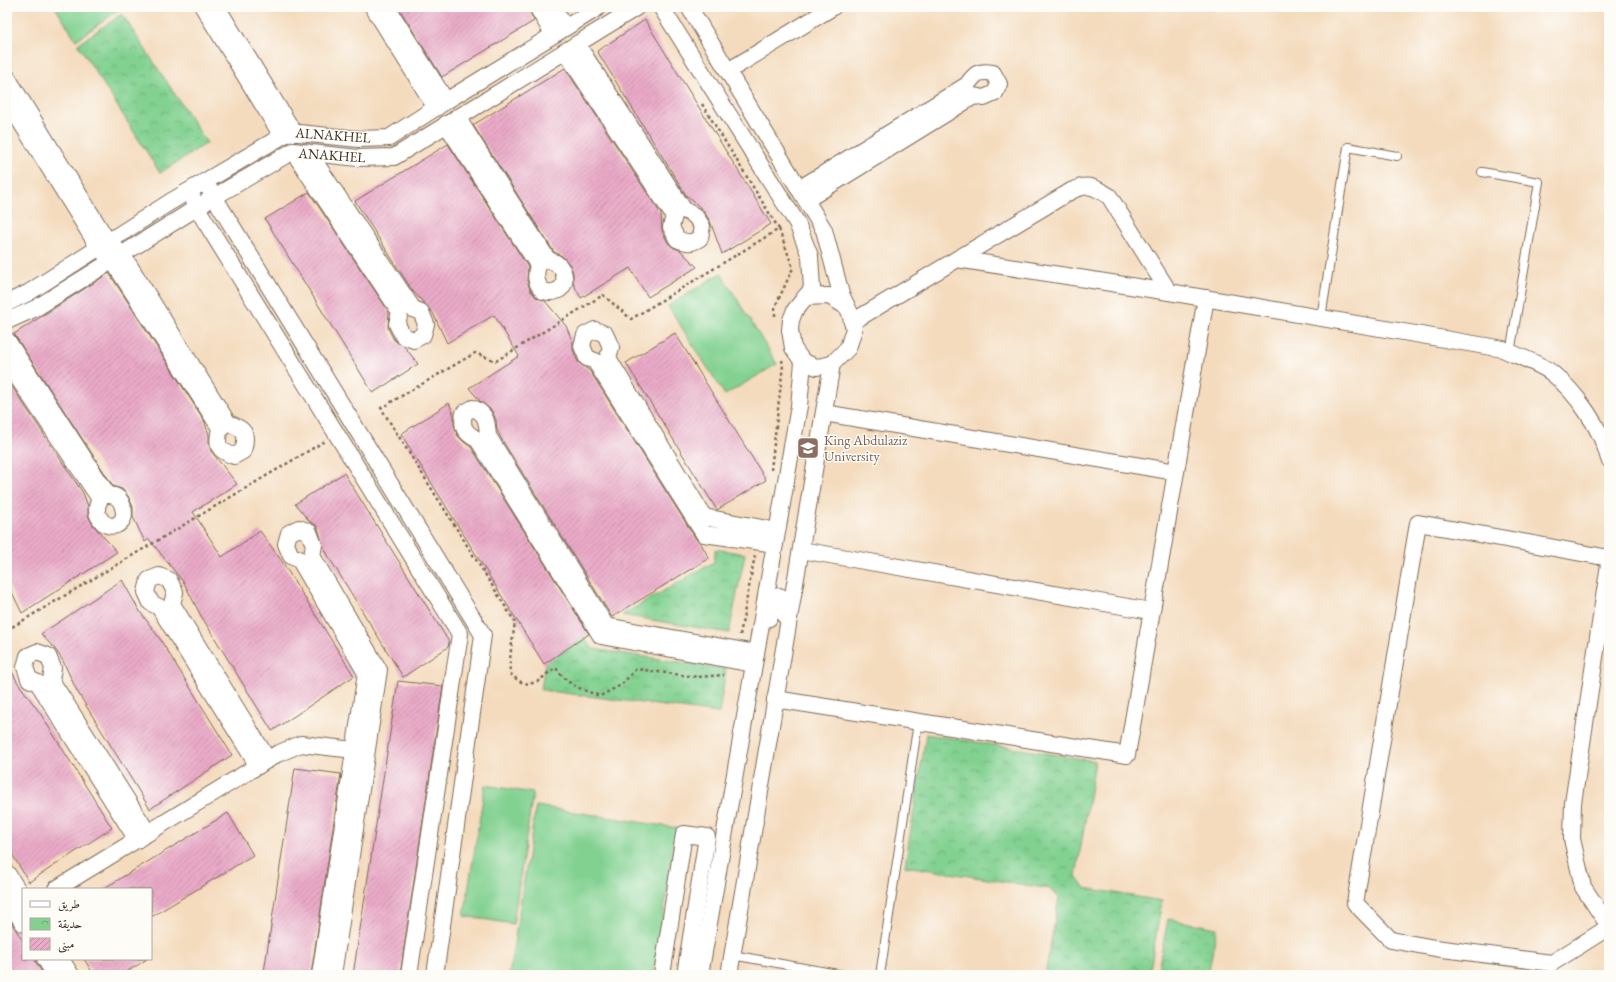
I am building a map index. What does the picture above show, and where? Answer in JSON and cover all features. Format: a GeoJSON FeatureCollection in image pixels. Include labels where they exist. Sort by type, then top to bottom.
{"type":"FeatureCollection","features":[{"type":"Feature","properties":{"kind":"street"},"geometry":{"type":"LineString","coordinates":[[202,7],[288,135]]}},
{"type":"Feature","properties":{"kind":"street"},"geometry":{"type":"LineString","coordinates":[[217,7],[288,135]]}},
{"type":"Feature","properties":{"kind":"street"},"geometry":{"type":"LineString","coordinates":[[373,7],[441,104]]}},
{"type":"Feature","properties":{"kind":"street"},"geometry":{"type":"LineString","coordinates":[[387,7],[441,104]]}},
{"type":"Feature","properties":{"kind":"street"},"geometry":{"type":"LineString","coordinates":[[537,7],[559,31]]}},
{"type":"Feature","properties":{"kind":"street"},"geometry":{"type":"LineString","coordinates":[[553,7],[559,31]]}},
{"type":"Feature","properties":{"kind":"street","name":"ALNAKHEL"},"geometry":{"type":"LineString","coordinates":[[7,303],[28,294],[170,202],[288,135],[359,139],[389,138],[598,7]]}},
{"type":"Feature","properties":{"kind":"street","name":"ANAKHEL"},"geometry":{"type":"LineString","coordinates":[[7,321],[36,308],[214,197],[293,151],[358,158],[394,157],[637,7]]}},
{"type":"Feature","properties":{"kind":"street"},"geometry":{"type":"LineString","coordinates":[[661,7],[797,222],[810,256],[812,289],[795,310],[791,320],[790,330],[793,348],[803,362],[817,367],[832,364],[848,348],[854,329],[850,314],[841,294],[824,230],[689,7]]}},
{"type":"Feature","properties":{"kind":"street"},"geometry":{"type":"LineString","coordinates":[[725,67],[812,7]]}},
{"type":"Feature","properties":{"kind":"street"},"geometry":{"type":"LineString","coordinates":[[725,67],[833,7]]}},
{"type":"Feature","properties":{"kind":"street"},"geometry":{"type":"LineString","coordinates":[[571,48],[684,210],[695,216],[702,226],[700,238],[694,242],[688,243],[677,239],[671,227],[674,216],[571,48]]}},
{"type":"Feature","properties":{"kind":"street"},"geometry":{"type":"LineString","coordinates":[[983,71],[993,73],[999,84],[995,93],[984,98],[974,96],[803,195],[967,85],[974,75],[983,71]]}},
{"type":"Feature","properties":{"kind":"street"},"geometry":{"type":"LineString","coordinates":[[7,77],[104,245]]}},
{"type":"Feature","properties":{"kind":"street"},"geometry":{"type":"LineString","coordinates":[[7,100],[104,245],[117,257],[228,423],[238,427],[245,434],[246,440],[243,451],[234,456],[223,452],[219,446],[217,439],[220,428],[117,257]]}},
{"type":"Feature","properties":{"kind":"street"},"geometry":{"type":"LineString","coordinates":[[452,121],[548,260],[558,264],[563,270],[563,286],[558,291],[543,291],[537,284],[535,275],[538,265],[452,121]]}},
{"type":"Feature","properties":{"kind":"street"},"geometry":{"type":"LineString","coordinates":[[293,151],[400,312],[398,324],[403,336],[414,340],[424,335],[426,324],[421,312],[413,309],[309,153]]}},
{"type":"Feature","properties":{"kind":"street"},"geometry":{"type":"LineString","coordinates":[[205,182],[482,635],[435,975]]}},
{"type":"Feature","properties":{"kind":"street"},"geometry":{"type":"LineString","coordinates":[[850,314],[957,259],[1083,185],[1097,189],[1109,196],[1168,292]]}},
{"type":"Feature","properties":{"kind":"street"},"geometry":{"type":"LineString","coordinates":[[190,192],[197,208],[460,634],[409,975]]}},
{"type":"Feature","properties":{"kind":"street"},"geometry":{"type":"LineString","coordinates":[[957,259],[1206,298],[1502,349],[1552,372],[1582,404],[1606,448],[1609,458]]}},
{"type":"Feature","properties":{"kind":"street"},"geometry":{"type":"LineString","coordinates":[[805,297],[829,296],[850,314]]}},
{"type":"Feature","properties":{"kind":"street"},"geometry":{"type":"LineString","coordinates":[[775,699],[1127,755],[1206,298]]}},
{"type":"Feature","properties":{"kind":"street"},"geometry":{"type":"LineString","coordinates":[[777,531],[704,517],[608,358],[611,347],[605,334],[595,330],[585,335],[582,346],[587,358],[595,361],[704,534],[777,531],[786,526],[780,562],[783,568],[788,566],[793,548],[802,542],[1152,611]]}},
{"type":"Feature","properties":{"kind":"street"},"geometry":{"type":"LineString","coordinates":[[7,340],[108,495],[115,496],[119,499],[124,512],[123,520],[118,524],[112,526],[105,524],[100,519],[97,508],[100,499],[7,362]]}},
{"type":"Feature","properties":{"kind":"street"},"geometry":{"type":"LineString","coordinates":[[700,975],[799,406],[803,362]]}},
{"type":"Feature","properties":{"kind":"street"},"geometry":{"type":"LineString","coordinates":[[729,975],[832,364]]}},
{"type":"Feature","properties":{"kind":"street"},"geometry":{"type":"LineString","coordinates":[[473,408],[482,412],[488,423],[488,436],[606,626],[755,658],[601,636],[478,440],[468,435],[462,424],[464,413],[473,408]]}},
{"type":"Feature","properties":{"kind":"street"},"geometry":{"type":"LineString","coordinates":[[824,413],[1176,472]]}},
{"type":"Feature","properties":{"kind":"street"},"geometry":{"type":"LineString","coordinates":[[1609,558],[1418,523],[1355,903],[1391,940],[1435,948],[1552,963],[1609,927],[1583,886],[1572,839],[1573,803],[1609,564]]}},
{"type":"Feature","properties":{"kind":"street"},"geometry":{"type":"LineString","coordinates":[[320,975],[366,673],[299,559],[291,556],[286,544],[289,533],[298,528],[309,532],[314,545],[312,556],[379,670],[333,975]]}},
{"type":"Feature","properties":{"kind":"street"},"geometry":{"type":"LineString","coordinates":[[159,576],[170,580],[175,592],[172,604],[263,763],[159,607],[151,603],[146,592],[149,580],[159,576]]}},
{"type":"Feature","properties":{"kind":"street"},"geometry":{"type":"LineString","coordinates":[[760,628],[772,614],[778,596],[785,599],[787,604],[784,626],[785,642]]}},
{"type":"Feature","properties":{"kind":"street"},"geometry":{"type":"LineString","coordinates":[[37,652],[48,656],[53,668],[51,680],[142,836],[38,682],[29,679],[25,667],[28,656],[37,652]]}},
{"type":"Feature","properties":{"kind":"street"},"geometry":{"type":"LineString","coordinates":[[58,888],[263,763],[301,744],[354,750]]}},
{"type":"Feature","properties":{"kind":"street"},"geometry":{"type":"LineString","coordinates":[[662,975],[684,834],[707,837],[685,975]]}},
{"type":"Feature","properties":{"kind":"street"},"geometry":{"type":"LineString","coordinates":[[7,873],[22,896]]}},
{"type":"Feature","properties":{"kind":"street"},"geometry":{"type":"LineString","coordinates":[[7,898],[22,921]]}},
{"type":"Feature","properties":{"kind":"street"},"geometry":{"type":"LineString","coordinates":[[46,960],[55,975]]}},
{"type":"Feature","properties":{"kind":"street"},"geometry":{"type":"LineString","coordinates":[[62,960],[71,975]]}},
{"type":"Feature","properties":{"kind":"lane"},"geometry":{"type":"LineString","coordinates":[[1321,318],[1348,147],[1397,156]]}},
{"type":"Feature","properties":{"kind":"lane"},"geometry":{"type":"LineString","coordinates":[[1482,172],[1539,182],[1510,353]]}},
{"type":"Feature","properties":{"kind":"lane"},"geometry":{"type":"LineString","coordinates":[[880,975],[918,722]]}},
{"type":"Feature","properties":{"kind":"lane"},"geometry":{"type":"LineString","coordinates":[[732,955],[843,975]]}},
{"type":"Feature","properties":{"kind":"path"},"geometry":{"type":"LineString","coordinates":[[699,100],[779,229],[793,268],[775,307],[776,322]]}},
{"type":"Feature","properties":{"kind":"path"},"geometry":{"type":"LineString","coordinates":[[726,675],[697,677],[636,669],[621,685],[600,696],[578,688],[562,678],[556,668],[548,671],[538,682],[527,684],[518,680],[511,674],[509,664],[515,622],[381,408],[474,353],[496,361],[603,295],[631,319],[779,229]]}},
{"type":"Feature","properties":{"kind":"path"},"geometry":{"type":"LineString","coordinates":[[771,472],[783,364],[781,358]]}},
{"type":"Feature","properties":{"kind":"path"},"geometry":{"type":"LineString","coordinates":[[7,630],[326,441]]}},
{"type":"Feature","properties":{"kind":"path"},"geometry":{"type":"LineString","coordinates":[[740,635],[756,555]]}},
{"type":"Feature","properties":{"kind":"green space"},"geometry":{"type":"Polygon","coordinates":[[[55,7],[117,7],[119,10],[76,40],[55,7]]]}},
{"type":"Feature","properties":{"kind":"green space"},"geometry":{"type":"Polygon","coordinates":[[[122,14],[207,143],[160,173],[78,44],[122,14]]]}},
{"type":"Feature","properties":{"kind":"green space"},"geometry":{"type":"Polygon","coordinates":[[[721,273],[777,364],[725,395],[668,306],[721,273]]]}},
{"type":"Feature","properties":{"kind":"green space"},"geometry":{"type":"Polygon","coordinates":[[[715,549],[745,554],[729,633],[622,615],[714,562],[715,549]]]}},
{"type":"Feature","properties":{"kind":"green space"},"geometry":{"type":"Polygon","coordinates":[[[583,637],[593,649],[726,669],[719,713],[541,690],[545,663],[583,637]]]}},
{"type":"Feature","properties":{"kind":"green space"},"geometry":{"type":"Polygon","coordinates":[[[926,734],[1095,761],[1076,876],[1085,888],[1162,901],[1149,975],[1045,975],[1059,898],[1051,889],[905,866],[926,734]]]}},
{"type":"Feature","properties":{"kind":"green space"},"geometry":{"type":"Polygon","coordinates":[[[485,785],[533,793],[513,924],[464,916],[485,785]]]}},
{"type":"Feature","properties":{"kind":"green space"},"geometry":{"type":"Polygon","coordinates":[[[536,806],[677,828],[654,975],[509,975],[536,806]]]}},
{"type":"Feature","properties":{"kind":"green space"},"geometry":{"type":"Polygon","coordinates":[[[1168,919],[1217,928],[1208,975],[1157,975],[1168,919]]]}},
{"type":"Feature","properties":{"kind":"building"},"geometry":{"type":"Polygon","coordinates":[[[398,7],[528,7],[534,21],[442,77],[398,7]]]}},
{"type":"Feature","properties":{"kind":"building"},"geometry":{"type":"Polygon","coordinates":[[[645,20],[771,224],[722,254],[710,221],[703,210],[686,195],[597,51],[645,20]]]}},
{"type":"Feature","properties":{"kind":"building"},"geometry":{"type":"Polygon","coordinates":[[[565,68],[661,214],[662,231],[668,243],[674,248],[680,250],[697,267],[648,297],[630,268],[581,298],[573,283],[573,273],[570,265],[562,256],[554,252],[473,125],[565,68]]]}},
{"type":"Feature","properties":{"kind":"building"},"geometry":{"type":"Polygon","coordinates":[[[448,144],[528,267],[527,280],[530,290],[536,297],[545,301],[566,326],[573,343],[573,350],[578,362],[590,371],[709,558],[612,617],[502,440],[497,430],[496,420],[492,411],[480,401],[469,388],[519,356],[494,315],[447,343],[433,313],[412,290],[355,201],[448,144]]]}},
{"type":"Feature","properties":{"kind":"building"},"geometry":{"type":"Polygon","coordinates":[[[309,192],[389,312],[388,328],[394,340],[404,346],[418,364],[373,393],[265,219],[309,192]]]}},
{"type":"Feature","properties":{"kind":"building"},"geometry":{"type":"Polygon","coordinates":[[[109,273],[204,420],[209,435],[211,451],[237,484],[193,512],[222,557],[260,531],[281,560],[354,676],[272,731],[200,614],[184,583],[149,539],[145,542],[133,517],[133,507],[128,496],[122,489],[113,486],[14,334],[109,273]]]}},
{"type":"Feature","properties":{"kind":"building"},"geometry":{"type":"Polygon","coordinates":[[[675,333],[766,480],[717,510],[626,363],[675,333]]]}},
{"type":"Feature","properties":{"kind":"building"},"geometry":{"type":"Polygon","coordinates":[[[7,379],[83,493],[88,506],[88,515],[93,525],[117,552],[22,613],[7,582],[7,379]]]}},
{"type":"Feature","properties":{"kind":"building"},"geometry":{"type":"Polygon","coordinates":[[[449,403],[454,415],[454,424],[457,435],[471,447],[589,634],[544,664],[401,434],[449,403]]]}},
{"type":"Feature","properties":{"kind":"building"},"geometry":{"type":"Polygon","coordinates":[[[344,473],[449,642],[448,647],[403,677],[330,559],[323,546],[318,528],[310,522],[295,504],[344,473]]]}},
{"type":"Feature","properties":{"kind":"building"},"geometry":{"type":"Polygon","coordinates":[[[122,580],[139,610],[160,639],[232,755],[150,809],[77,691],[63,661],[55,649],[41,634],[122,580]]]}},
{"type":"Feature","properties":{"kind":"building"},"geometry":{"type":"Polygon","coordinates":[[[7,662],[18,683],[40,713],[112,828],[29,882],[7,846],[7,662]]]}},
{"type":"Feature","properties":{"kind":"building"},"geometry":{"type":"Polygon","coordinates":[[[398,681],[443,686],[400,975],[353,975],[398,681]]]}},
{"type":"Feature","properties":{"kind":"building"},"geometry":{"type":"Polygon","coordinates":[[[295,768],[341,774],[311,975],[286,975],[264,972],[295,768]]]}},
{"type":"Feature","properties":{"kind":"building"},"geometry":{"type":"Polygon","coordinates":[[[228,813],[253,855],[152,916],[152,888],[105,888],[228,813]]]}},
{"type":"Feature","properties":{"kind":"building"},"geometry":{"type":"Polygon","coordinates":[[[7,916],[22,939],[22,960],[35,960],[44,975],[7,975],[7,916]]]}},
{"type":"Feature","properties":{"kind":"building"},"geometry":{"type":"Polygon","coordinates":[[[85,960],[145,960],[122,975],[94,975],[85,960]]]}},
{"type":"Feature","properties":{"kind":"place","name":"King Abdulaziz University"},"geometry":{"type":"Point","coordinates":[808,448]}}]}
